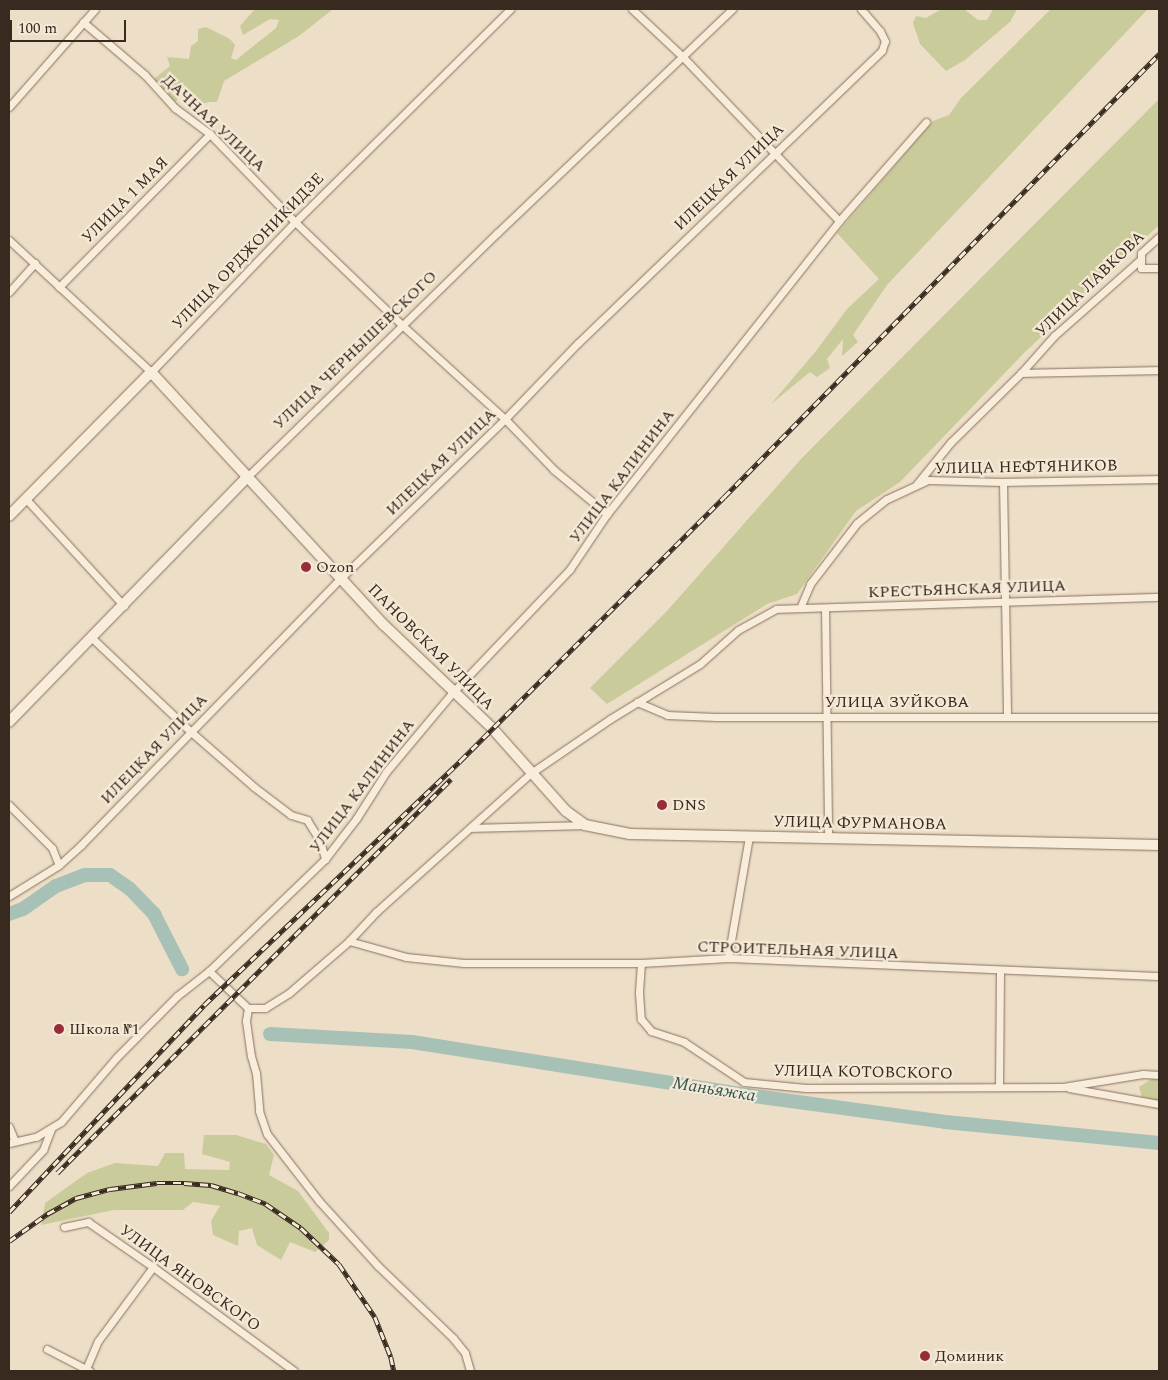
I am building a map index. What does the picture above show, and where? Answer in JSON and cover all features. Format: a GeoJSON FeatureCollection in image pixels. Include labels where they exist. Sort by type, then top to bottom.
{"type":"FeatureCollection","features":[{"type":"Feature","properties":{"kind":"main road","name":"ПАНОВСКАЯ УЛИЦА"},"geometry":{"type":"LineString","coordinates":[[151,372],[341,578],[453,692],[492,728],[566,811]]}},
{"type":"Feature","properties":{"kind":"main road","name":"УЛИЦА ОРДЖОНИКИДЗЕ"},"geometry":{"type":"LineString","coordinates":[[11,510],[26,499],[151,372]]}},
{"type":"Feature","properties":{"kind":"main road","name":"УЛИЦА ЧЕРНЫШЕВСКОГО"},"geometry":{"type":"LineString","coordinates":[[9,722],[124,606],[248,476]]}},
{"type":"Feature","properties":{"kind":"main road","name":"УЛИЦА ФУРМАНОВА"},"geometry":{"type":"LineString","coordinates":[[566,811],[585,825],[630,834],[1159,844]]}},
{"type":"Feature","properties":{"kind":"street"},"geometry":{"type":"LineString","coordinates":[[9,107],[95,9]]}},
{"type":"Feature","properties":{"kind":"street","name":"УЛИЦА ОРДЖОНИКИДЗЕ"},"geometry":{"type":"LineString","coordinates":[[151,372],[295,222],[510,9]]}},
{"type":"Feature","properties":{"kind":"street"},"geometry":{"type":"LineString","coordinates":[[632,9],[682,57],[839,221]]}},
{"type":"Feature","properties":{"kind":"street","name":"УЛИЦА ЧЕРНЫШЕВСКОГО"},"geometry":{"type":"LineString","coordinates":[[248,476],[402,325],[732,9]]}},
{"type":"Feature","properties":{"kind":"street","name":"ИЛЕЦКАЯ УЛИЦА"},"geometry":{"type":"LineString","coordinates":[[9,896],[59,865],[341,578],[505,419],[578,343],[882,50],[885,41],[880,31],[861,9]]}},
{"type":"Feature","properties":{"kind":"street","name":"ДАЧНАЯ УЛИЦА"},"geometry":{"type":"LineString","coordinates":[[83,22],[144,74],[175,108],[210,134],[295,222],[402,325],[505,419],[554,470],[607,514]]}},
{"type":"Feature","properties":{"kind":"street","name":"УЛИЦА КАЛИНИНА"},"geometry":{"type":"LineString","coordinates":[[12,1142],[36,1137],[61,1122],[116,1058],[157,1017],[325,859],[356,819],[386,772],[453,692],[570,570],[607,514],[839,221],[926,122]]}},
{"type":"Feature","properties":{"kind":"street","name":"УЛИЦА 1 МАЯ"},"geometry":{"type":"LineString","coordinates":[[59,286],[210,134]]}},
{"type":"Feature","properties":{"kind":"street","name":"УЛИЦА ЛАВКОВА"},"geometry":{"type":"LineString","coordinates":[[913,489],[951,442],[1022,373],[1054,336],[1141,259],[1141,253],[1159,237]]}},
{"type":"Feature","properties":{"kind":"street"},"geometry":{"type":"LineString","coordinates":[[9,240],[151,372]]}},
{"type":"Feature","properties":{"kind":"street"},"geometry":{"type":"LineString","coordinates":[[1141,259],[1141,268],[1159,268]]}},
{"type":"Feature","properties":{"kind":"street"},"geometry":{"type":"LineString","coordinates":[[9,292],[34,263]]}},
{"type":"Feature","properties":{"kind":"street"},"geometry":{"type":"LineString","coordinates":[[1022,373],[1159,370]]}},
{"type":"Feature","properties":{"kind":"street","name":"УЛИЦА НЕФТЯНИКОВ"},"geometry":{"type":"LineString","coordinates":[[800,608],[810,584],[857,522],[887,499],[913,489],[928,480],[1003,482],[1159,479]]}},
{"type":"Feature","properties":{"kind":"street"},"geometry":{"type":"LineString","coordinates":[[1003,482],[1007,716]]}},
{"type":"Feature","properties":{"kind":"street"},"geometry":{"type":"LineString","coordinates":[[26,499],[124,606]]}},
{"type":"Feature","properties":{"kind":"street","name":"КРЕСТЬЯНСКАЯ УЛИЦА"},"geometry":{"type":"LineString","coordinates":[[637,702],[700,664],[738,630],[776,609],[1159,597]]}},
{"type":"Feature","properties":{"kind":"street"},"geometry":{"type":"LineString","coordinates":[[825,608],[828,716],[828,837]]}},
{"type":"Feature","properties":{"kind":"street"},"geometry":{"type":"LineString","coordinates":[[92,638],[190,730],[290,815],[307,820],[320,841],[325,859]]}},
{"type":"Feature","properties":{"kind":"street"},"geometry":{"type":"LineString","coordinates":[[208,971],[248,1008],[265,1008],[289,993],[349,941],[376,912],[531,773],[637,702]]}},
{"type":"Feature","properties":{"kind":"street","name":"УЛИЦА ЗУЙКОВА"},"geometry":{"type":"LineString","coordinates":[[637,702],[666,715],[1159,717]]}},
{"type":"Feature","properties":{"kind":"street"},"geometry":{"type":"LineString","coordinates":[[9,805],[52,848],[59,865]]}},
{"type":"Feature","properties":{"kind":"street"},"geometry":{"type":"LineString","coordinates":[[471,828],[585,825]]}},
{"type":"Feature","properties":{"kind":"street"},"geometry":{"type":"LineString","coordinates":[[728,958],[749,836]]}},
{"type":"Feature","properties":{"kind":"street","name":"СТРОИТЕЛЬНАЯ УЛИЦА"},"geometry":{"type":"LineString","coordinates":[[349,941],[406,956],[456,962],[641,963],[728,958],[1000,971],[1159,976]]}},
{"type":"Feature","properties":{"kind":"street","name":"УЛИЦА КОТОВСКОГО"},"geometry":{"type":"LineString","coordinates":[[641,963],[639,993],[642,1019],[651,1031],[684,1042],[744,1082],[806,1088],[1063,1087],[1143,1074],[1159,1075]]}},
{"type":"Feature","properties":{"kind":"street"},"geometry":{"type":"LineString","coordinates":[[999,1087],[1000,971]]}},
{"type":"Feature","properties":{"kind":"street"},"geometry":{"type":"LineString","coordinates":[[248,1008],[246,1021],[251,1056],[256,1073],[259,1111],[262,1125],[267,1134],[319,1201],[371,1259],[453,1338],[465,1353],[470,1371]]}},
{"type":"Feature","properties":{"kind":"street"},"geometry":{"type":"LineString","coordinates":[[1063,1087],[1159,1104]]}},
{"type":"Feature","properties":{"kind":"street"},"geometry":{"type":"LineString","coordinates":[[9,1126],[12,1142]]}},
{"type":"Feature","properties":{"kind":"street"},"geometry":{"type":"LineString","coordinates":[[9,1186],[42,1150],[51,1129]]}},
{"type":"Feature","properties":{"kind":"street","name":"УЛИЦА ЯНОВСКОГО"},"geometry":{"type":"LineString","coordinates":[[64,1227],[88,1222],[153,1267],[294,1371]]}},
{"type":"Feature","properties":{"kind":"street"},"geometry":{"type":"LineString","coordinates":[[47,1349],[88,1370],[98,1341],[153,1267]]}},
{"type":"Feature","properties":{"kind":"green space"},"geometry":{"type":"Polygon","coordinates":[[[255,9],[333,9],[299,36],[224,81],[217,102],[209,102],[193,107],[181,96],[175,102],[154,79],[170,66],[167,57],[189,59],[191,46],[198,41],[198,29],[206,27],[230,39],[235,45],[231,58],[236,60],[276,28],[279,20],[270,19],[243,35],[240,26],[255,9]]]}},
{"type":"Feature","properties":{"kind":"green space"},"geometry":{"type":"Polygon","coordinates":[[[964,9],[978,20],[987,20],[993,9],[1017,9],[1010,22],[965,60],[946,71],[920,44],[913,23],[916,16],[926,18],[940,10],[964,9]]]}},
{"type":"Feature","properties":{"kind":"green space"},"geometry":{"type":"Polygon","coordinates":[[[1051,9],[1148,9],[887,285],[853,335],[858,342],[842,356],[843,339],[827,359],[830,368],[817,377],[810,372],[771,404],[816,351],[847,309],[879,279],[837,233],[933,121],[949,115],[961,98],[1051,9]]]}},
{"type":"Feature","properties":{"kind":"green space"},"geometry":{"type":"Polygon","coordinates":[[[1159,99],[1159,225],[1023,354],[900,482],[856,511],[797,594],[767,604],[607,704],[590,688],[667,611],[801,459],[1159,99]]]}},
{"type":"Feature","properties":{"kind":"green space"},"geometry":{"type":"Polygon","coordinates":[[[1155,1077],[1159,1078],[1159,1101],[1142,1097],[1139,1087],[1155,1077]]]}},
{"type":"Feature","properties":{"kind":"green space"},"geometry":{"type":"Polygon","coordinates":[[[204,1135],[236,1135],[266,1144],[274,1155],[269,1175],[298,1191],[329,1233],[329,1240],[315,1252],[290,1242],[281,1260],[257,1245],[252,1228],[239,1231],[238,1246],[213,1235],[211,1221],[220,1206],[193,1202],[183,1210],[114,1210],[41,1225],[45,1203],[87,1173],[115,1163],[158,1166],[165,1153],[184,1153],[185,1169],[229,1170],[230,1162],[202,1154],[204,1135]]]}},
{"type":"Feature","properties":{"kind":"waterway","name":"Маньяжка"},"geometry":{"type":"LineString","coordinates":[[9,914],[23,909],[56,886],[85,875],[110,875],[130,889],[154,914],[182,969]]}},
{"type":"Feature","properties":{"kind":"waterway","name":"Маньяжка"},"geometry":{"type":"LineString","coordinates":[[270,1034],[412,1042],[739,1094],[945,1122],[1159,1143]]}},
{"type":"Feature","properties":{"kind":"railway"},"geometry":{"type":"LineString","coordinates":[[9,1212],[204,1005],[460,761],[724,497],[1159,54]]}},
{"type":"Feature","properties":{"kind":"railway"},"geometry":{"type":"LineString","coordinates":[[57,1173],[451,779]]}},
{"type":"Feature","properties":{"kind":"railway"},"geometry":{"type":"LineString","coordinates":[[9,1241],[47,1214],[76,1198],[110,1189],[157,1183],[184,1183],[211,1185],[238,1193],[266,1204],[301,1228],[339,1264],[375,1317],[391,1357],[394,1371]]}},
{"type":"Feature","properties":{"kind":"place","name":"Ozon"},"geometry":{"type":"Point","coordinates":[306,567]}},
{"type":"Feature","properties":{"kind":"place","name":"DNS"},"geometry":{"type":"Point","coordinates":[662,805]}},
{"type":"Feature","properties":{"kind":"place","name":"Школа №1"},"geometry":{"type":"Point","coordinates":[59,1029]}},
{"type":"Feature","properties":{"kind":"place","name":"Доминик"},"geometry":{"type":"Point","coordinates":[925,1356]}}]}
